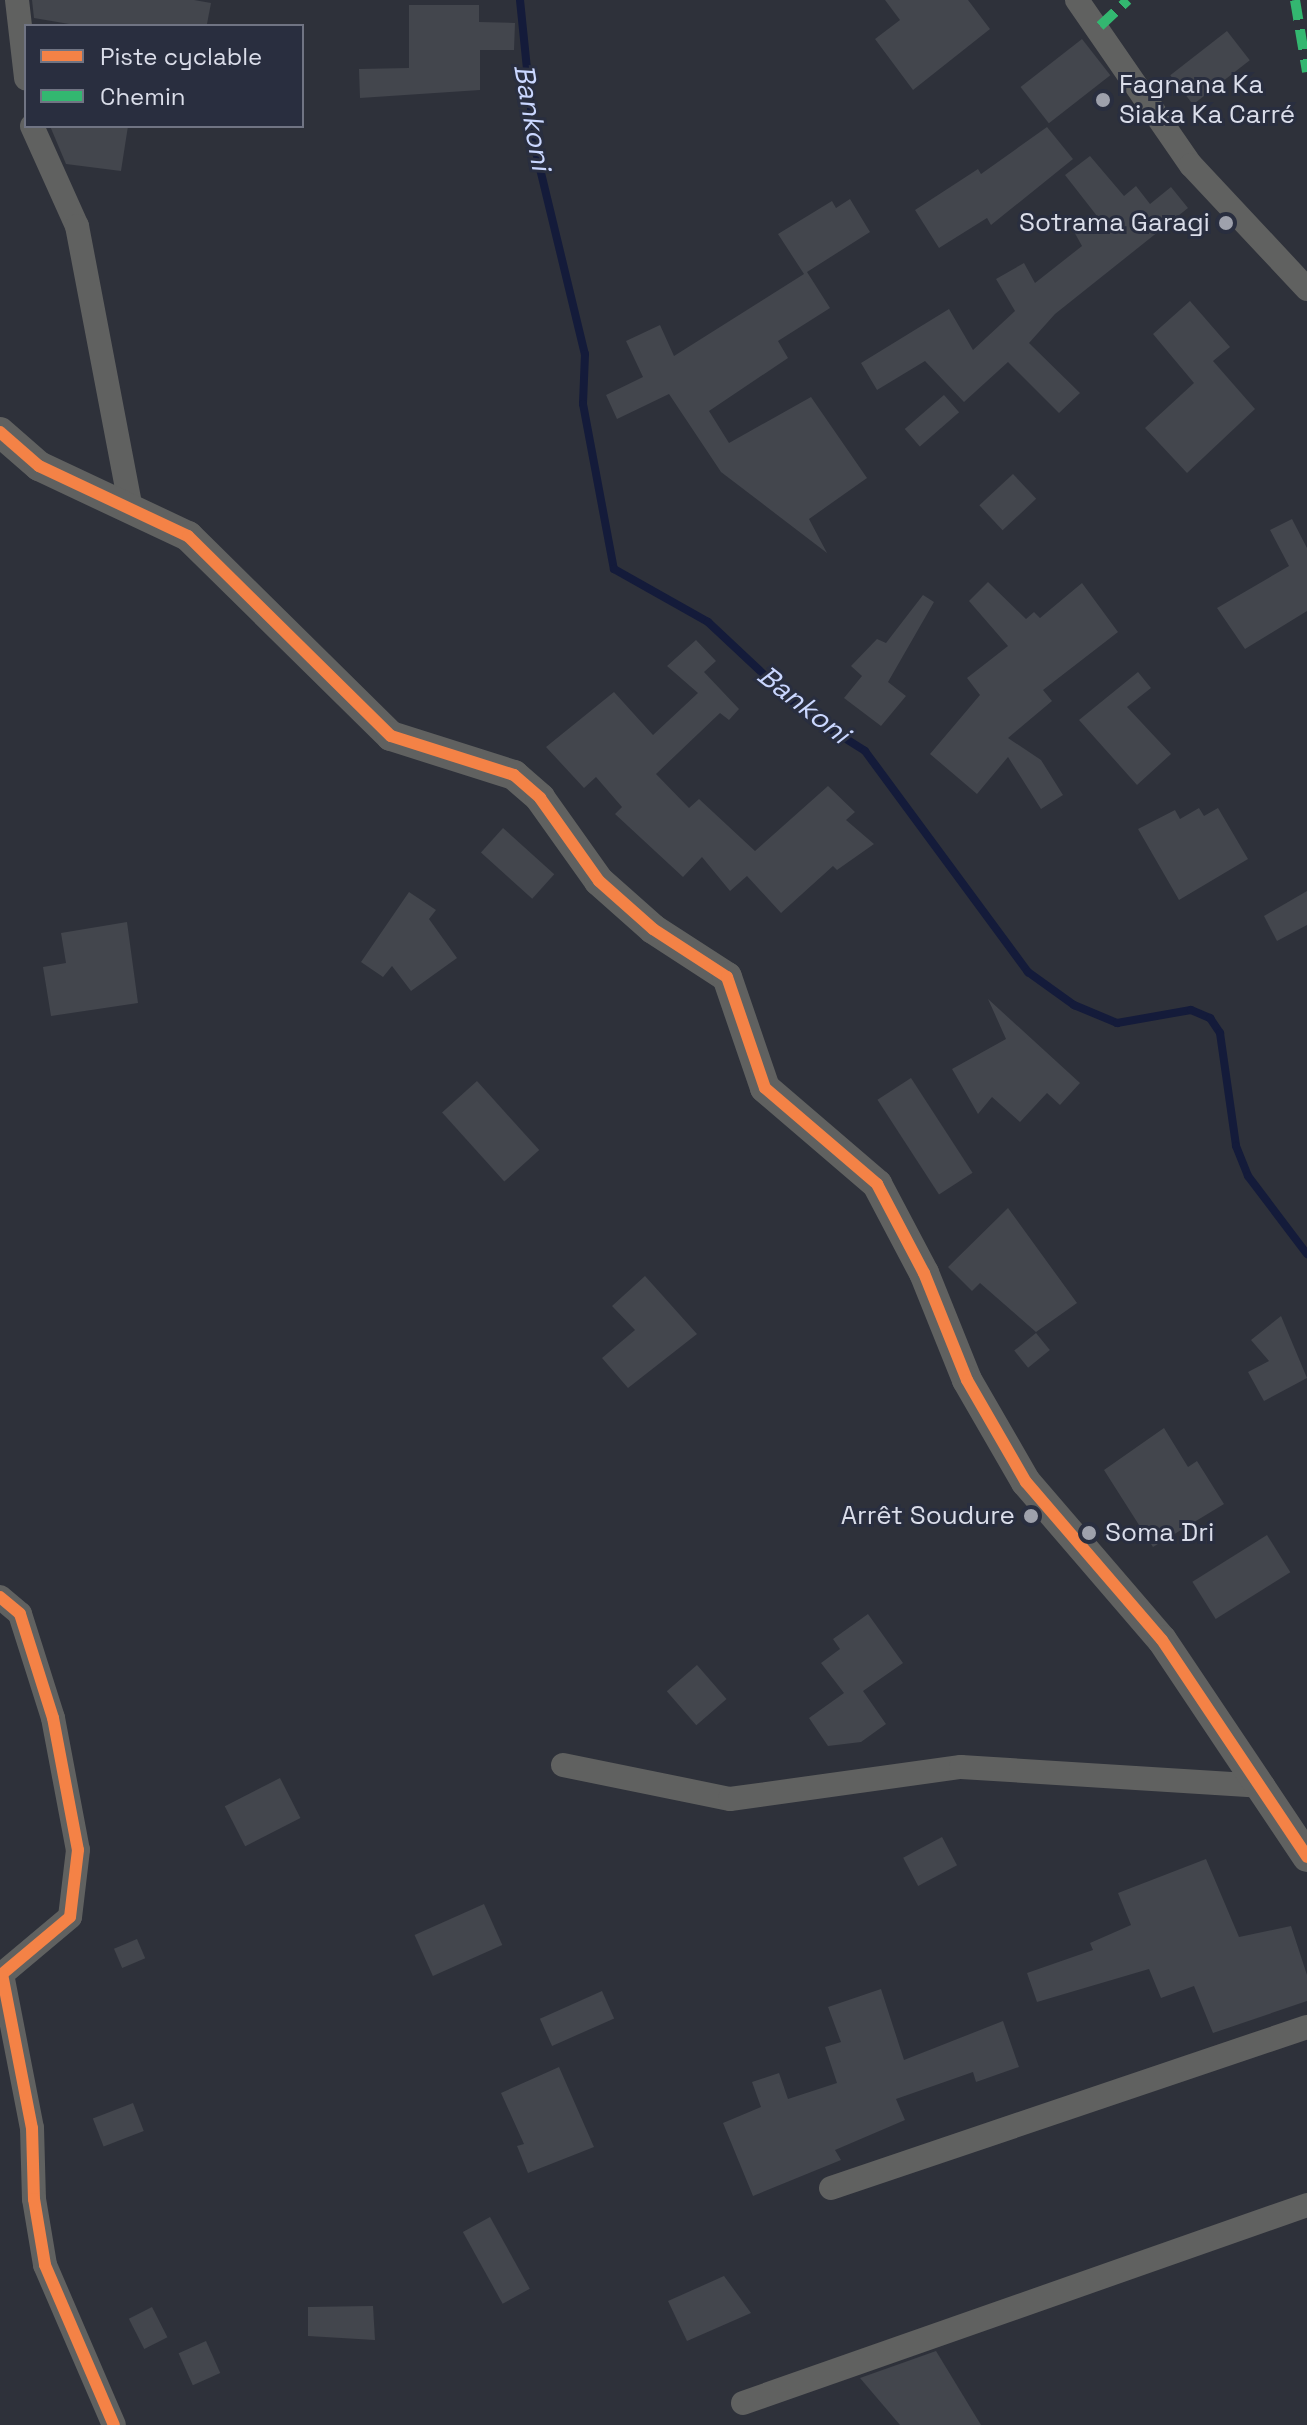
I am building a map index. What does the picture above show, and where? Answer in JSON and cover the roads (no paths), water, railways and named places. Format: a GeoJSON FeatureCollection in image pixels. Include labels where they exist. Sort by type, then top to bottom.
{"type":"FeatureCollection","features":[{"type":"Feature","properties":{"kind":"street"},"geometry":{"type":"LineString","coordinates":[[17,0],[24,61]]}},
{"type":"Feature","properties":{"kind":"street"},"geometry":{"type":"LineString","coordinates":[[1077,0],[1191,165],[1307,289]]}},
{"type":"Feature","properties":{"kind":"street"},"geometry":{"type":"LineString","coordinates":[[33,128],[77,226],[130,505]]}},
{"type":"Feature","properties":{"kind":"street"},"geometry":{"type":"LineString","coordinates":[[0,432],[39,466],[130,505],[188,536],[221,564],[391,736],[514,775],[540,798],[599,881],[653,929],[727,977],[765,1088],[877,1184],[924,1273],[967,1380],[1026,1482],[1162,1640],[1263,1786],[1307,1857]]}},
{"type":"Feature","properties":{"kind":"street"},"geometry":{"type":"LineString","coordinates":[[0,1597],[20,1614],[53,1718],[78,1850],[70,1917],[2,1974],[32,2128],[34,2199],[45,2265],[114,2425]]}},
{"type":"Feature","properties":{"kind":"street"},"geometry":{"type":"LineString","coordinates":[[563,1765],[730,1799],[961,1767],[1263,1786]]}},
{"type":"Feature","properties":{"kind":"street"},"geometry":{"type":"LineString","coordinates":[[831,2188],[1307,2027]]}},
{"type":"Feature","properties":{"kind":"street"},"geometry":{"type":"LineString","coordinates":[[743,2403],[1307,2205]]}},
{"type":"Feature","properties":{"kind":"waterway","name":"Bankoni"},"geometry":{"type":"LineString","coordinates":[[520,0],[535,148],[585,354],[583,404],[614,569],[708,622],[805,713],[865,751],[1028,972],[1074,1005],[1117,1023],[1191,1010],[1210,1018],[1220,1033],[1236,1146],[1248,1176],[1307,1254]]}},
{"type":"Feature","properties":{"kind":"place","name":"Fagnana Ka Siaka Ka Carré"},"geometry":{"type":"Point","coordinates":[1103,100]}},
{"type":"Feature","properties":{"kind":"place","name":"Sotrama Garagi"},"geometry":{"type":"Point","coordinates":[1226,223]}},
{"type":"Feature","properties":{"kind":"place","name":"Arrêt Soudure"},"geometry":{"type":"Point","coordinates":[1031,1516]}},
{"type":"Feature","properties":{"kind":"place","name":"Soma Dri"},"geometry":{"type":"Point","coordinates":[1089,1533]}}]}
